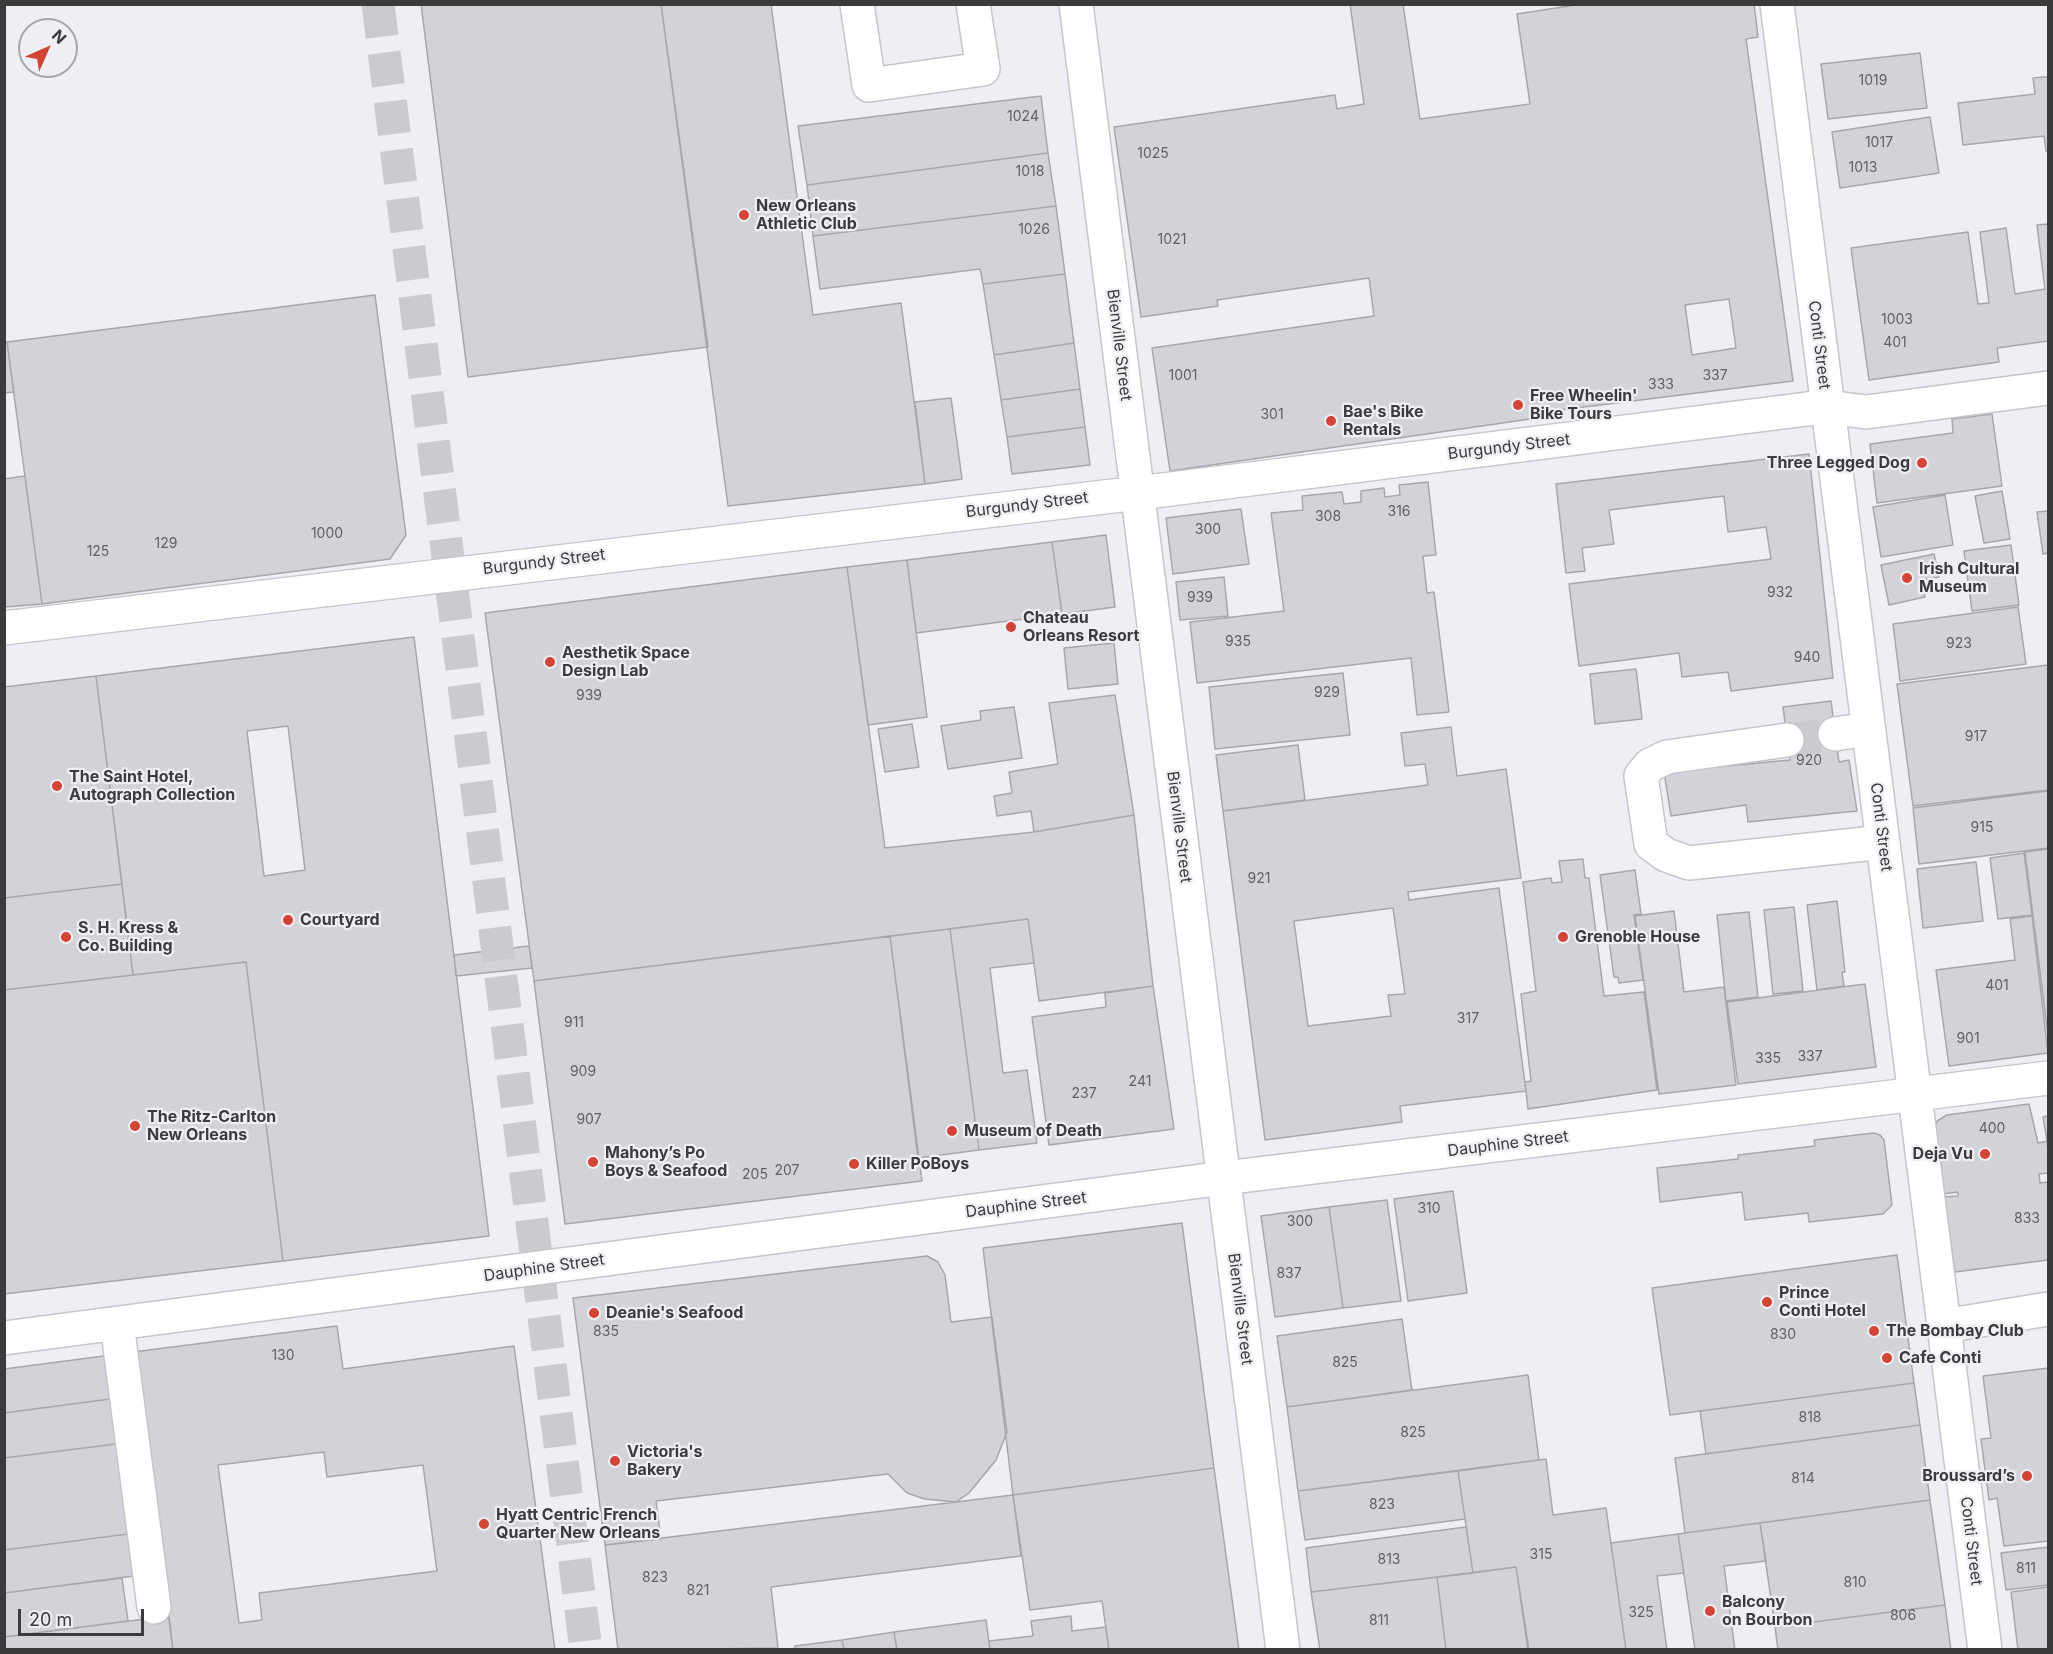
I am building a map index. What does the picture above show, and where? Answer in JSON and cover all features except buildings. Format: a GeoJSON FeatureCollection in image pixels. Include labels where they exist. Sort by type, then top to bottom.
{"type":"FeatureCollection","features":[{"type":"Feature","properties":{"kind":"street"},"geometry":{"type":"LineString","coordinates":[[857,4],[869,85],[983,69],[973,4]]}},
{"type":"Feature","properties":{"kind":"street","name":"Bienville Street"},"geometry":{"type":"LineString","coordinates":[[1076,4],[1283,1650]]}},
{"type":"Feature","properties":{"kind":"street","name":"Conti Street"},"geometry":{"type":"LineString","coordinates":[[1777,4],[1985,1650]]}},
{"type":"Feature","properties":{"kind":"street","name":"Burgundy Street"},"geometry":{"type":"LineString","coordinates":[[4,628],[1827,407],[1866,412],[2049,388]]}},
{"type":"Feature","properties":{"kind":"street"},"geometry":{"type":"LineString","coordinates":[[1835,734],[1868,729]]}},
{"type":"Feature","properties":{"kind":"street"},"geometry":{"type":"LineString","coordinates":[[1787,740],[1667,757],[1650,765],[1641,776],[1651,844],[1666,855],[1689,863],[1882,842]]}},
{"type":"Feature","properties":{"kind":"street","name":"Dauphine Street"},"geometry":{"type":"LineString","coordinates":[[4,1338],[1224,1179],[2049,1078]]}},
{"type":"Feature","properties":{"kind":"street"},"geometry":{"type":"LineString","coordinates":[[1944,1326],[2049,1309]]}},
{"type":"Feature","properties":{"kind":"street"},"geometry":{"type":"LineString","coordinates":[[117,1324],[154,1607]]}},
{"type":"Feature","properties":{"kind":"tunnel"},"geometry":{"type":"LineString","coordinates":[[378,4],[586,1650]]}},
{"type":"Feature","properties":{"kind":"tunnel"},"geometry":{"type":"LineString","coordinates":[[1787,740],[1835,734]]}},
{"type":"Feature","properties":{"kind":"place","name":"New Orleans Athletic Club"},"geometry":{"type":"Point","coordinates":[744,215]}},
{"type":"Feature","properties":{"kind":"place","name":"Free Wheelin' Bike Tours"},"geometry":{"type":"Point","coordinates":[1518,405]}},
{"type":"Feature","properties":{"kind":"place","name":"Bae's Bike Rentals"},"geometry":{"type":"Point","coordinates":[1331,421]}},
{"type":"Feature","properties":{"kind":"place","name":"Three Legged Dog"},"geometry":{"type":"Point","coordinates":[1922,463]}},
{"type":"Feature","properties":{"kind":"place","name":"Irish Cultural Museum"},"geometry":{"type":"Point","coordinates":[1907,578]}},
{"type":"Feature","properties":{"kind":"place","name":"Chateau Orleans Resort"},"geometry":{"type":"Point","coordinates":[1011,627]}},
{"type":"Feature","properties":{"kind":"place","name":"Aesthetik Space Design Lab"},"geometry":{"type":"Point","coordinates":[550,662]}},
{"type":"Feature","properties":{"kind":"place","name":"The Saint Hotel, Autograph Collection"},"geometry":{"type":"Point","coordinates":[57,786]}},
{"type":"Feature","properties":{"kind":"place","name":"Courtyard"},"geometry":{"type":"Point","coordinates":[288,920]}},
{"type":"Feature","properties":{"kind":"place","name":"S. H. Kress & Co. Building"},"geometry":{"type":"Point","coordinates":[66,937]}},
{"type":"Feature","properties":{"kind":"place","name":"Grenoble House"},"geometry":{"type":"Point","coordinates":[1563,937]}},
{"type":"Feature","properties":{"kind":"place","name":"The Ritz-Carlton New Orleans"},"geometry":{"type":"Point","coordinates":[135,1126]}},
{"type":"Feature","properties":{"kind":"place","name":"Museum of Death"},"geometry":{"type":"Point","coordinates":[952,1131]}},
{"type":"Feature","properties":{"kind":"place","name":"Deja Vu"},"geometry":{"type":"Point","coordinates":[1985,1154]}},
{"type":"Feature","properties":{"kind":"place","name":"Mahony’s Po Boys & Seafood"},"geometry":{"type":"Point","coordinates":[593,1162]}},
{"type":"Feature","properties":{"kind":"place","name":"Killer PoBoys"},"geometry":{"type":"Point","coordinates":[854,1164]}},
{"type":"Feature","properties":{"kind":"place","name":"Prince Conti Hotel"},"geometry":{"type":"Point","coordinates":[1767,1302]}},
{"type":"Feature","properties":{"kind":"place","name":"Deanie's Seafood"},"geometry":{"type":"Point","coordinates":[594,1313]}},
{"type":"Feature","properties":{"kind":"place","name":"The Bombay Club"},"geometry":{"type":"Point","coordinates":[1874,1331]}},
{"type":"Feature","properties":{"kind":"place","name":"Cafe Conti"},"geometry":{"type":"Point","coordinates":[1887,1358]}},
{"type":"Feature","properties":{"kind":"place","name":"Victoria's Bakery"},"geometry":{"type":"Point","coordinates":[615,1461]}},
{"type":"Feature","properties":{"kind":"place","name":"Broussard’s"},"geometry":{"type":"Point","coordinates":[2027,1476]}},
{"type":"Feature","properties":{"kind":"place","name":"Hyatt Centric French Quarter New Orleans"},"geometry":{"type":"Point","coordinates":[484,1524]}},
{"type":"Feature","properties":{"kind":"place","name":"Balcony on Bourbon"},"geometry":{"type":"Point","coordinates":[1710,1611]}}]}
